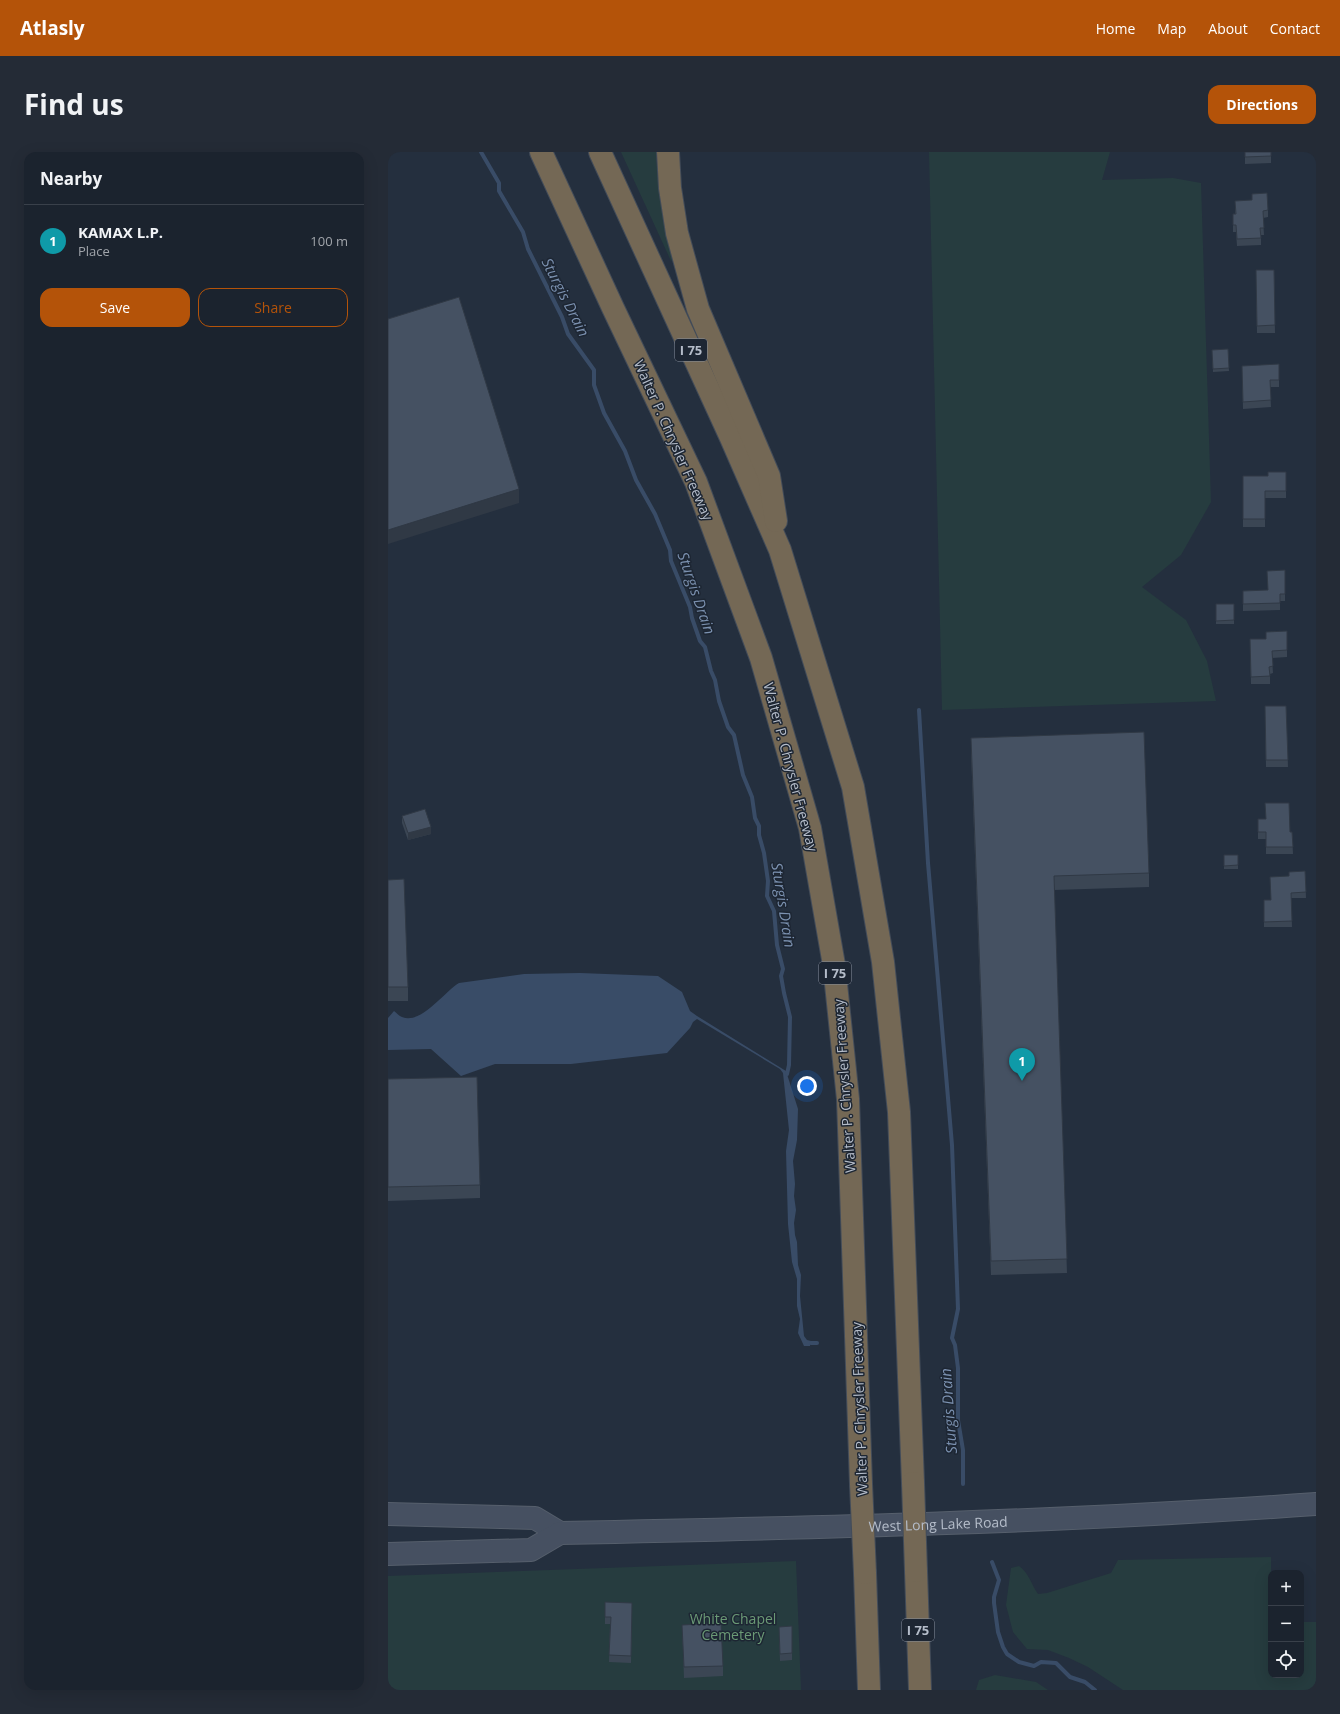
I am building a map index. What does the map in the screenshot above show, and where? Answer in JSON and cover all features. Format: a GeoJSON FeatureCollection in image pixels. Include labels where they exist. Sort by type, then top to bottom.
{"type":"FeatureCollection","features":[{"type":"Feature","properties":{"kind":"highway"},"geometry":{"type":"LineString","coordinates":[[525,152],[612,308]]}},
{"type":"Feature","properties":{"kind":"highway","name":"Walter P. Chrysler Freeway"},"geometry":{"type":"LineString","coordinates":[[542,152],[612,308],[696,482],[761,658],[810,828],[834,965],[848,1099],[869,1690]]}},
{"type":"Feature","properties":{"kind":"highway","name":"I 75"},"geometry":{"type":"LineString","coordinates":[[600,152],[731,438],[780,550],[852,788],[883,962],[899,1112],[920,1690]]}},
{"type":"Feature","properties":{"kind":"highway"},"geometry":{"type":"LineString","coordinates":[[668,152],[670,188],[677,233],[698,309],[769,476],[780,550]]}},
{"type":"Feature","properties":{"kind":"main road","name":"West Long Lake Road"},"geometry":{"type":"LineString","coordinates":[[388,1554],[531,1550],[560,1533],[929,1523],[1212,1511],[1316,1504]]}},
{"type":"Feature","properties":{"kind":"main road"},"geometry":{"type":"LineString","coordinates":[[388,1514],[535,1518],[560,1533]]}},
{"type":"Feature","properties":{"kind":"green space"},"geometry":{"type":"Polygon","coordinates":[[[621,152],[656,152],[662,205],[674,258],[671,261],[621,152]]]}},
{"type":"Feature","properties":{"kind":"green space"},"geometry":{"type":"Polygon","coordinates":[[[929,152],[1110,152],[1102,180],[1173,178],[1201,183],[1211,502],[1181,555],[1142,587],[1186,620],[1207,661],[1216,701],[942,710],[929,152]]]}},
{"type":"Feature","properties":{"kind":"green space"},"geometry":{"type":"Polygon","coordinates":[[[1271,1557],[1271,1570],[1268,1570],[1268,1678],[1304,1678],[1304,1622],[1316,1622],[1316,1690],[1123,1690],[1088,1667],[1069,1658],[1048,1650],[1027,1649],[1013,1632],[1006,1605],[1011,1568],[1019,1566],[1028,1575],[1038,1594],[1047,1593],[1111,1573],[1118,1560],[1271,1557]]]}},
{"type":"Feature","properties":{"kind":"green space","name":"White Chapel Cemetery"},"geometry":{"type":"Polygon","coordinates":[[[796,1561],[801,1690],[388,1690],[388,1576],[796,1561]]]}},
{"type":"Feature","properties":{"kind":"green space"},"geometry":{"type":"Polygon","coordinates":[[[995,1675],[1036,1682],[1048,1690],[976,1690],[979,1680],[995,1675]]]}},
{"type":"Feature","properties":{"kind":"water"},"geometry":{"type":"Polygon","coordinates":[[[580,973],[658,976],[682,992],[690,1011],[786,1071],[798,1109],[797,1140],[793,1161],[796,1210],[794,1223],[798,1265],[801,1275],[800,1296],[804,1336],[807,1340],[811,1341],[810,1346],[804,1346],[798,1333],[800,1319],[797,1306],[797,1279],[792,1262],[788,1224],[786,1151],[789,1130],[783,1073],[780,1069],[697,1019],[667,1053],[571,1064],[495,1064],[461,1076],[431,1049],[388,1050],[388,1018],[394,1011],[402,1017],[409,1018],[417,1016],[432,1006],[459,983],[524,974],[580,973]]]}},
{"type":"Feature","properties":{"kind":"building"},"geometry":{"type":"Polygon","coordinates":[[[1245,152],[1271,152],[1271,156],[1245,157],[1245,152]]]}},
{"type":"Feature","properties":{"kind":"building"},"geometry":{"type":"Polygon","coordinates":[[[1267,193],[1268,210],[1263,211],[1264,228],[1260,228],[1261,238],[1237,239],[1236,225],[1233,225],[1233,214],[1236,214],[1235,201],[1252,200],[1252,194],[1267,193]]]}},
{"type":"Feature","properties":{"kind":"building"},"geometry":{"type":"Polygon","coordinates":[[[1256,270],[1274,270],[1275,325],[1257,326],[1256,270]]]}},
{"type":"Feature","properties":{"kind":"building"},"geometry":{"type":"Polygon","coordinates":[[[459,297],[519,489],[388,530],[388,319],[459,297]]]}},
{"type":"Feature","properties":{"kind":"building"},"geometry":{"type":"Polygon","coordinates":[[[1228,349],[1229,368],[1213,369],[1212,350],[1228,349]]]}},
{"type":"Feature","properties":{"kind":"building"},"geometry":{"type":"Polygon","coordinates":[[[1279,364],[1279,380],[1270,380],[1271,400],[1243,402],[1242,366],[1279,364]]]}},
{"type":"Feature","properties":{"kind":"building"},"geometry":{"type":"Polygon","coordinates":[[[1268,472],[1286,472],[1286,491],[1265,491],[1265,519],[1243,519],[1243,476],[1268,476],[1268,472]]]}},
{"type":"Feature","properties":{"kind":"building"},"geometry":{"type":"Polygon","coordinates":[[[1285,570],[1285,594],[1280,594],[1280,603],[1243,604],[1243,591],[1268,590],[1267,571],[1285,570]]]}},
{"type":"Feature","properties":{"kind":"building"},"geometry":{"type":"Polygon","coordinates":[[[1216,604],[1234,604],[1234,620],[1216,621],[1216,604]]]}},
{"type":"Feature","properties":{"kind":"building"},"geometry":{"type":"Polygon","coordinates":[[[1287,631],[1287,650],[1272,651],[1273,666],[1269,667],[1270,676],[1251,677],[1250,639],[1266,639],[1266,632],[1287,631]]]}},
{"type":"Feature","properties":{"kind":"building"},"geometry":{"type":"Polygon","coordinates":[[[1265,706],[1286,706],[1288,760],[1266,760],[1265,706]]]}},
{"type":"Feature","properties":{"kind":"building"},"geometry":{"type":"Polygon","coordinates":[[[1144,732],[1149,873],[1054,876],[1067,1259],[991,1261],[971,738],[1144,732]]]}},
{"type":"Feature","properties":{"kind":"building"},"geometry":{"type":"Polygon","coordinates":[[[1265,803],[1289,803],[1290,832],[1292,832],[1293,847],[1266,847],[1266,832],[1258,832],[1258,819],[1266,819],[1265,803]]]}},
{"type":"Feature","properties":{"kind":"building"},"geometry":{"type":"Polygon","coordinates":[[[425,809],[431,827],[408,833],[402,816],[425,809]]]}},
{"type":"Feature","properties":{"kind":"building"},"geometry":{"type":"Polygon","coordinates":[[[1224,855],[1238,855],[1238,865],[1224,866],[1224,855]]]}},
{"type":"Feature","properties":{"kind":"building"},"geometry":{"type":"Polygon","coordinates":[[[1305,871],[1306,892],[1291,893],[1292,921],[1264,922],[1264,900],[1271,900],[1270,877],[1289,876],[1289,872],[1305,871]]]}},
{"type":"Feature","properties":{"kind":"building"},"geometry":{"type":"Polygon","coordinates":[[[404,879],[408,987],[388,987],[388,880],[404,879]]]}},
{"type":"Feature","properties":{"kind":"building"},"geometry":{"type":"Polygon","coordinates":[[[477,1077],[480,1185],[388,1187],[388,1079],[477,1077]]]}},
{"type":"Feature","properties":{"kind":"building"},"geometry":{"type":"Polygon","coordinates":[[[605,1602],[632,1603],[631,1656],[609,1655],[611,1617],[605,1617],[605,1602]]]}},
{"type":"Feature","properties":{"kind":"building"},"geometry":{"type":"Polygon","coordinates":[[[721,1623],[723,1666],[684,1667],[682,1625],[721,1623]]]}},
{"type":"Feature","properties":{"kind":"building"},"geometry":{"type":"Polygon","coordinates":[[[792,1626],[792,1653],[780,1654],[779,1627],[792,1626]]]}},
{"type":"Feature","properties":{"kind":"waterway","name":"Sturgis Drain"},"geometry":{"type":"LineString","coordinates":[[481,152],[499,183],[499,191],[523,232],[528,249],[562,317],[568,334],[594,370],[594,385],[604,413],[625,451],[636,480],[655,514],[670,550],[671,561],[690,607],[700,641],[705,647],[711,671],[715,680],[719,701],[728,727],[734,735],[743,775],[752,797],[755,818],[759,826],[759,835],[764,853],[768,881],[767,896],[774,911],[777,945],[783,969],[781,976],[790,1017],[789,1065],[787,1074]]}},
{"type":"Feature","properties":{"kind":"waterway"},"geometry":{"type":"LineString","coordinates":[[919,710],[928,863],[952,1145],[958,1309],[952,1338],[955,1345],[958,1368],[958,1420],[963,1450],[963,1484]]}},
{"type":"Feature","properties":{"kind":"waterway","name":"Sturgis Drain"},"geometry":{"type":"LineString","coordinates":[[811,1343],[817,1343]]}},
{"type":"Feature","properties":{"kind":"waterway","name":"Sturgis Drain"},"geometry":{"type":"LineString","coordinates":[[992,1562],[999,1580],[994,1597],[998,1632],[1007,1654],[1019,1662],[1034,1666],[1041,1662],[1056,1663],[1070,1677],[1085,1682],[1095,1690]]}},
{"type":"Feature","properties":{"kind":"place","name":"KAMAX L.P."},"geometry":{"type":"Point","coordinates":[1022,1081]}}]}
